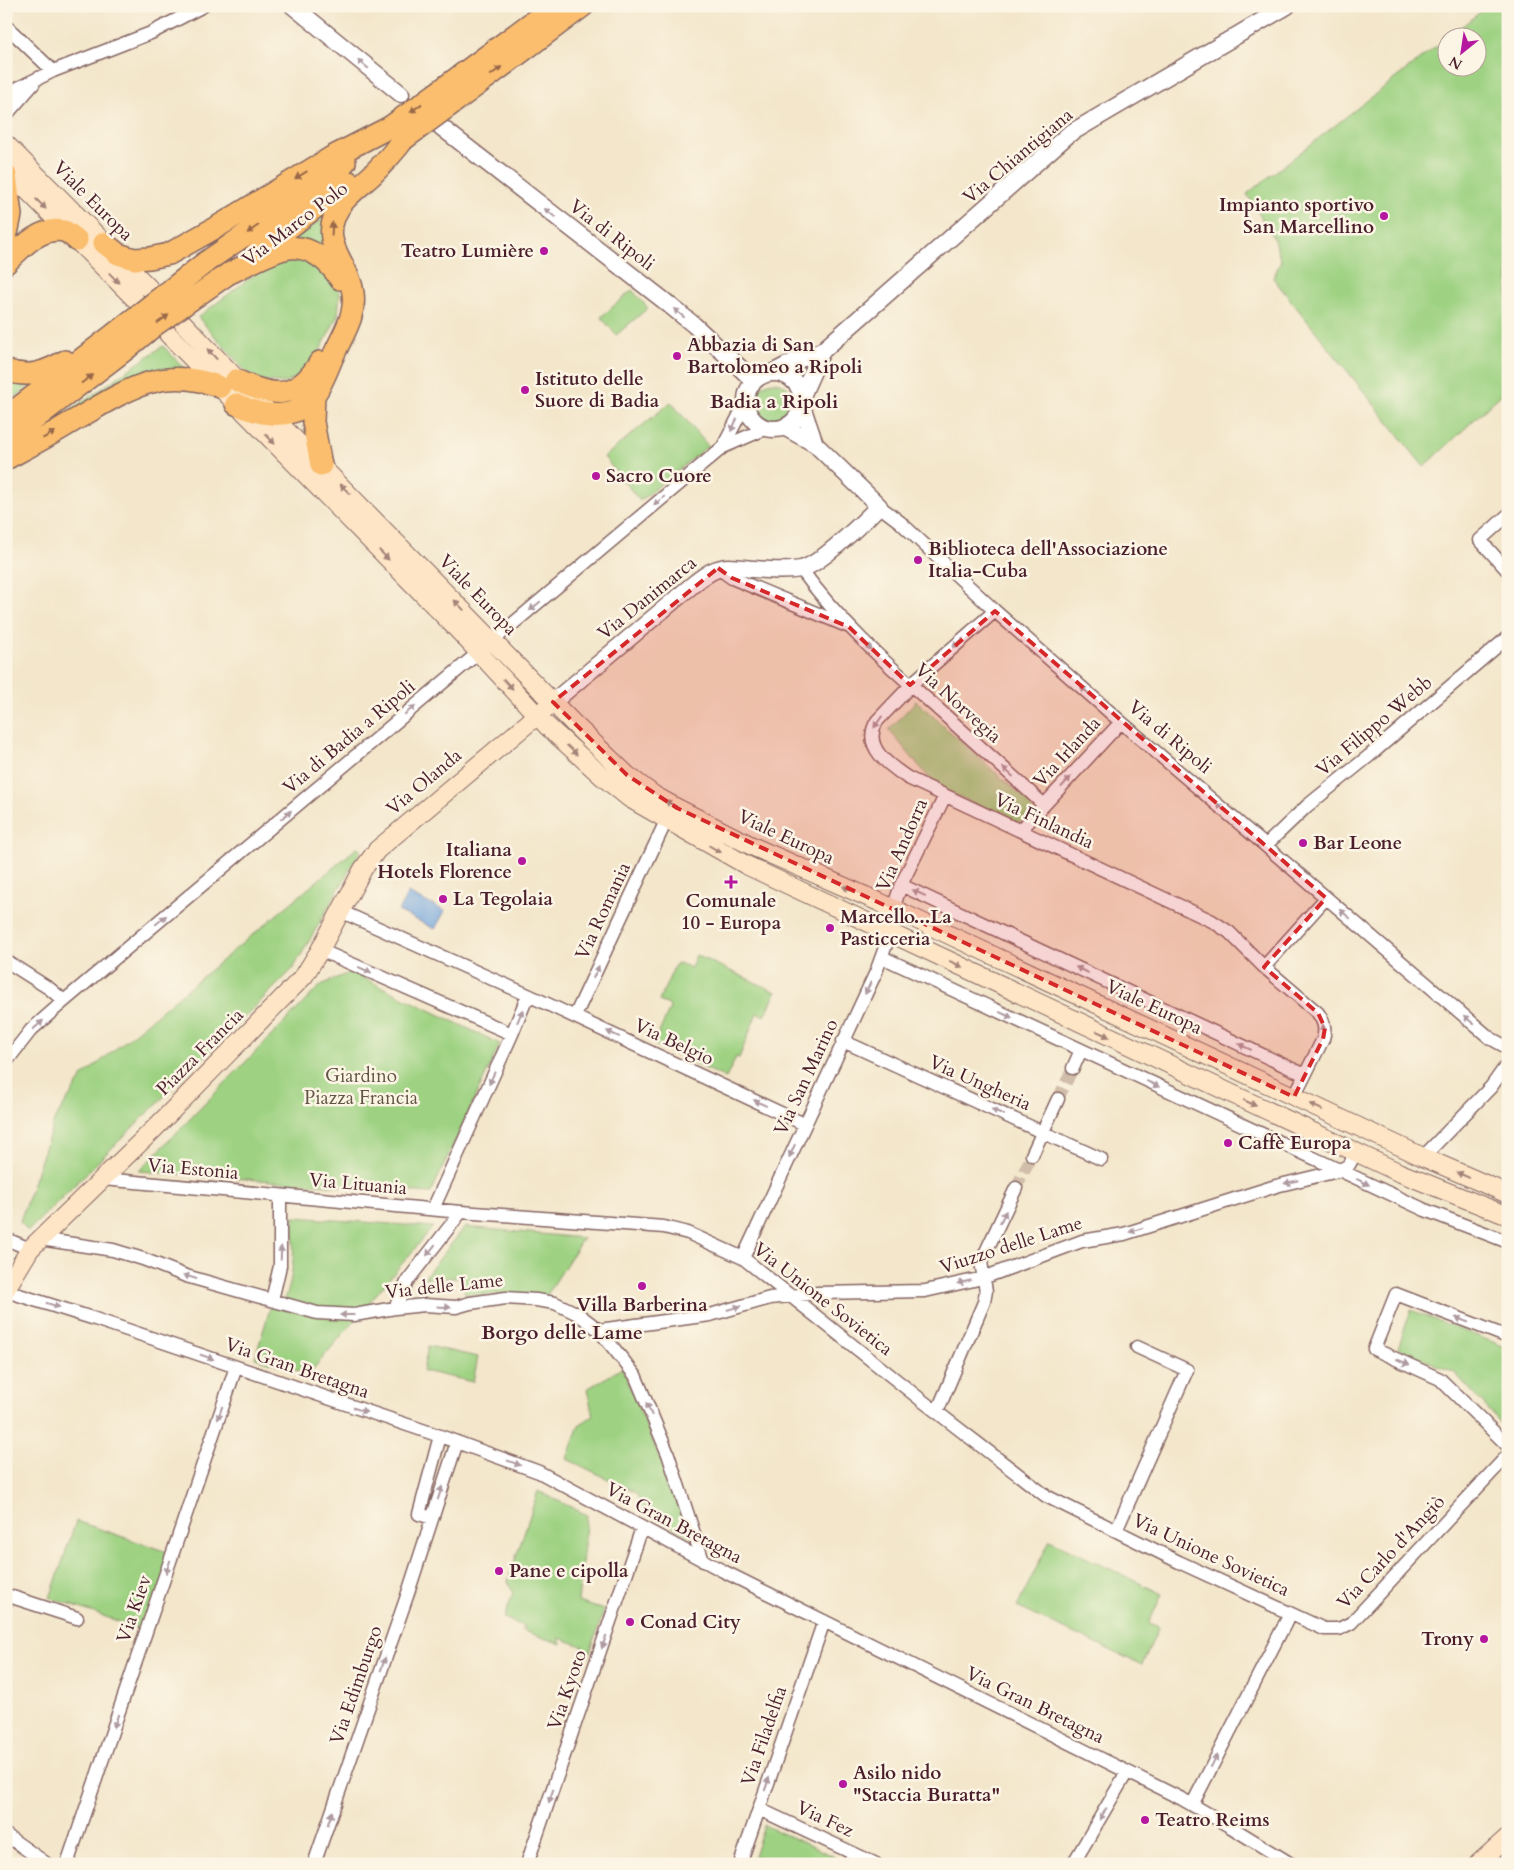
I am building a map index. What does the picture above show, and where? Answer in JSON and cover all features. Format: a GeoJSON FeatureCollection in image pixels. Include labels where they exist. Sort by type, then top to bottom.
{"type":"FeatureCollection","features":[{"type":"Feature","properties":{"kind":"highway","name":"Via Marco Polo"},"geometry":{"type":"LineString","coordinates":[[449,95],[554,6]]}},
{"type":"Feature","properties":{"kind":"highway","name":"Via Marco Polo"},"geometry":{"type":"LineString","coordinates":[[6,441],[119,343],[206,262],[314,187],[397,133],[449,95],[583,6]]}},
{"type":"Feature","properties":{"kind":"highway","name":"Via Marco Polo"},"geometry":{"type":"LineString","coordinates":[[6,417],[119,343],[155,325],[228,274],[397,133]]}},
{"type":"Feature","properties":{"kind":"highway"},"geometry":{"type":"LineString","coordinates":[[104,243],[118,254],[134,258],[155,258],[169,254],[332,157],[397,133]]}},
{"type":"Feature","properties":{"kind":"highway"},"geometry":{"type":"LineString","coordinates":[[236,404],[250,410],[281,415],[294,412],[314,395],[348,325],[353,310],[353,292],[333,245],[331,228],[334,218],[340,207],[379,168],[397,133]]}},
{"type":"Feature","properties":{"kind":"highway"},"geometry":{"type":"LineString","coordinates":[[6,175],[11,215],[6,238]]}},
{"type":"Feature","properties":{"kind":"highway"},"geometry":{"type":"LineString","coordinates":[[6,263],[33,239],[52,230],[63,231],[77,240]]}},
{"type":"Feature","properties":{"kind":"highway"},"geometry":{"type":"LineString","coordinates":[[6,459],[110,400],[145,383],[158,379],[194,379],[279,392],[294,389],[306,382],[320,361],[341,317],[344,293],[339,278],[331,267],[317,255],[298,248],[278,251],[228,274]]}},
{"type":"Feature","properties":{"kind":"highway"},"geometry":{"type":"LineString","coordinates":[[6,370],[24,374],[50,370],[119,343]]}},
{"type":"Feature","properties":{"kind":"highway"},"geometry":{"type":"LineString","coordinates":[[314,395],[314,422],[321,465]]}},
{"type":"Feature","properties":{"kind":"main road","name":"Viale Europa"},"geometry":{"type":"LineString","coordinates":[[6,144],[149,288]]}},
{"type":"Feature","properties":{"kind":"main road","name":"Viale Europa"},"geometry":{"type":"LineString","coordinates":[[6,169],[134,298]]}},
{"type":"Feature","properties":{"kind":"main road","name":"Viale Europa"},"geometry":{"type":"LineString","coordinates":[[183,323],[228,384],[236,404],[478,652],[537,716],[610,784],[629,798],[731,858],[1398,1172],[1508,1216]]}},
{"type":"Feature","properties":{"kind":"main road","name":"Viale Europa"},"geometry":{"type":"LineString","coordinates":[[168,334],[228,384],[270,414],[622,770],[665,801],[754,847],[894,909],[1423,1157],[1508,1194]]}},
{"type":"Feature","properties":{"kind":"main road","name":"Via Olanda"},"geometry":{"type":"LineString","coordinates":[[340,911],[377,850],[553,702]]}},
{"type":"Feature","properties":{"kind":"main road","name":"Piazza Francia"},"geometry":{"type":"LineString","coordinates":[[6,1290],[35,1244],[103,1179],[293,989],[304,976],[320,950],[340,911]]}},
{"type":"Feature","properties":{"kind":"main road"},"geometry":{"type":"LineString","coordinates":[[1478,1864],[1508,1836]]}},
{"type":"Feature","properties":{"kind":"street"},"geometry":{"type":"LineString","coordinates":[[6,94],[53,71],[151,33],[203,6]]}},
{"type":"Feature","properties":{"kind":"street"},"geometry":{"type":"LineString","coordinates":[[293,6],[401,94]]}},
{"type":"Feature","properties":{"kind":"street","name":"Via Chiantigiana"},"geometry":{"type":"LineString","coordinates":[[774,372],[795,361],[822,351],[1070,134],[1287,6]]}},
{"type":"Feature","properties":{"kind":"street"},"geometry":{"type":"LineString","coordinates":[[6,26],[53,71]]}},
{"type":"Feature","properties":{"kind":"street"},"geometry":{"type":"LineString","coordinates":[[6,116],[37,79]]}},
{"type":"Feature","properties":{"kind":"street","name":"Via di Ripoli"},"geometry":{"type":"LineString","coordinates":[[441,127],[668,304],[754,381]]}},
{"type":"Feature","properties":{"kind":"street","name":"Via Chiantigiana"},"geometry":{"type":"LineString","coordinates":[[802,401],[822,351]]}},
{"type":"Feature","properties":{"kind":"street"},"geometry":{"type":"LineString","coordinates":[[774,372],[790,377],[798,385],[802,401],[793,421],[784,427],[768,428],[760,425],[753,419],[748,412],[746,402],[748,389],[754,381],[762,375],[774,372]]}},
{"type":"Feature","properties":{"kind":"street","name":"Via di Ripoli"},"geometry":{"type":"LineString","coordinates":[[802,401],[815,444]]}},
{"type":"Feature","properties":{"kind":"street","name":"Via di Badia a Ripoli"},"geometry":{"type":"LineString","coordinates":[[723,447],[746,402]]}},
{"type":"Feature","properties":{"kind":"street","name":"Via di Ripoli"},"geometry":{"type":"LineString","coordinates":[[784,427],[815,444],[879,506],[900,522],[996,611],[1121,722],[1490,1038],[1508,1048]]}},
{"type":"Feature","properties":{"kind":"street","name":"Via di Badia a Ripoli"},"geometry":{"type":"LineString","coordinates":[[6,1062],[31,1030],[64,1001],[723,447],[768,428]]}},
{"type":"Feature","properties":{"kind":"street"},"geometry":{"type":"LineString","coordinates":[[801,569],[815,563],[879,506]]}},
{"type":"Feature","properties":{"kind":"street"},"geometry":{"type":"LineString","coordinates":[[1508,515],[1480,540],[1508,571]]}},
{"type":"Feature","properties":{"kind":"street","name":"Via Danimarca"},"geometry":{"type":"LineString","coordinates":[[553,702],[696,582],[718,568],[801,569]]}},
{"type":"Feature","properties":{"kind":"street","name":"Via Norvegia"},"geometry":{"type":"LineString","coordinates":[[718,568],[732,578],[849,627]]}},
{"type":"Feature","properties":{"kind":"street","name":"Via Norvegia"},"geometry":{"type":"LineString","coordinates":[[801,569],[849,627],[910,685],[1044,805]]}},
{"type":"Feature","properties":{"kind":"street","name":"Via Finlandia"},"geometry":{"type":"LineString","coordinates":[[996,611],[910,685],[874,726],[874,744],[880,756],[908,778],[1212,921],[1229,932],[1264,967],[1318,1013],[1324,1023],[1325,1032],[1323,1039],[1305,1075]]}},
{"type":"Feature","properties":{"kind":"street","name":"Via Filippo Webb"},"geometry":{"type":"LineString","coordinates":[[1266,845],[1307,806],[1376,750],[1508,636]]}},
{"type":"Feature","properties":{"kind":"street","name":"Via Irlanda"},"geometry":{"type":"LineString","coordinates":[[1021,830],[1121,722]]}},
{"type":"Feature","properties":{"kind":"street","name":"Via Andorra"},"geometry":{"type":"LineString","coordinates":[[894,909],[901,885],[945,796]]}},
{"type":"Feature","properties":{"kind":"street","name":"Via Romania"},"geometry":{"type":"LineString","coordinates":[[575,1016],[666,820]]}},
{"type":"Feature","properties":{"kind":"street","name":"Viale Europa"},"geometry":{"type":"LineString","coordinates":[[901,885],[1305,1075]]}},
{"type":"Feature","properties":{"kind":"street"},"geometry":{"type":"LineString","coordinates":[[1264,967],[1326,898]]}},
{"type":"Feature","properties":{"kind":"street","name":"Via San Marino"},"geometry":{"type":"LineString","coordinates":[[743,1258],[882,957],[894,909]]}},
{"type":"Feature","properties":{"kind":"street"},"geometry":{"type":"LineString","coordinates":[[340,911],[528,996],[433,1209]]}},
{"type":"Feature","properties":{"kind":"street"},"geometry":{"type":"LineString","coordinates":[[320,950],[512,1034]]}},
{"type":"Feature","properties":{"kind":"street"},"geometry":{"type":"LineString","coordinates":[[882,957],[1338,1171],[1425,1210],[1508,1242]]}},
{"type":"Feature","properties":{"kind":"street"},"geometry":{"type":"LineString","coordinates":[[6,961],[50,989],[64,1001]]}},
{"type":"Feature","properties":{"kind":"street","name":"Via Belgio"},"geometry":{"type":"LineString","coordinates":[[528,996],[575,1016],[804,1124]]}},
{"type":"Feature","properties":{"kind":"street","name":"Via Ungheria"},"geometry":{"type":"LineString","coordinates":[[843,1042],[1101,1159]]}},
{"type":"Feature","properties":{"kind":"street"},"geometry":{"type":"LineString","coordinates":[[1073,1068],[1081,1050]]}},
{"type":"Feature","properties":{"kind":"street"},"geometry":{"type":"LineString","coordinates":[[1423,1157],[1490,1087],[1508,1063]]}},
{"type":"Feature","properties":{"kind":"street"},"geometry":{"type":"LineString","coordinates":[[1294,1097],[1305,1075]]}},
{"type":"Feature","properties":{"kind":"street"},"geometry":{"type":"LineString","coordinates":[[1032,1155],[1058,1099]]}},
{"type":"Feature","properties":{"kind":"street"},"geometry":{"type":"LineString","coordinates":[[1338,1171],[1349,1165],[1356,1152]]}},
{"type":"Feature","properties":{"kind":"street","name":"Viuzzo delle Lame"},"geometry":{"type":"LineString","coordinates":[[599,1330],[710,1315],[770,1298],[818,1293],[925,1291],[983,1278],[1082,1241],[1124,1234],[1276,1186],[1338,1171]]}},
{"type":"Feature","properties":{"kind":"street","name":"Via Estonia"},"geometry":{"type":"LineString","coordinates":[[103,1179],[280,1196]]}},
{"type":"Feature","properties":{"kind":"street"},"geometry":{"type":"LineString","coordinates":[[937,1412],[984,1302],[986,1291],[981,1262],[1016,1188]]}},
{"type":"Feature","properties":{"kind":"street"},"geometry":{"type":"LineString","coordinates":[[272,1300],[282,1253],[280,1196]]}},
{"type":"Feature","properties":{"kind":"street","name":"Via Lituania"},"geometry":{"type":"LineString","coordinates":[[280,1196],[433,1209]]}},
{"type":"Feature","properties":{"kind":"street","name":"Via Unione Sovietica"},"geometry":{"type":"LineString","coordinates":[[433,1209],[672,1229],[688,1233],[743,1258],[790,1297],[1035,1488],[1057,1502],[1290,1614]]}},
{"type":"Feature","properties":{"kind":"street"},"geometry":{"type":"LineString","coordinates":[[395,1308],[408,1280],[461,1212]]}},
{"type":"Feature","properties":{"kind":"street","name":"Via delle Lame"},"geometry":{"type":"LineString","coordinates":[[6,1239],[35,1244],[113,1250],[186,1276],[316,1313],[343,1316],[425,1305],[456,1307],[506,1298],[555,1303],[578,1314],[599,1330],[635,1376],[668,1454],[703,1561]]}},
{"type":"Feature","properties":{"kind":"street","name":"Via Gran Bretagna"},"geometry":{"type":"LineString","coordinates":[[6,1290],[440,1436],[539,1472],[703,1561],[1192,1805],[1231,1826],[1291,1864]]}},
{"type":"Feature","properties":{"kind":"street"},"geometry":{"type":"LineString","coordinates":[[1508,1337],[1396,1294],[1374,1349],[1440,1379],[1508,1446]]}},
{"type":"Feature","properties":{"kind":"street","name":"Via Unione Sovietica"},"geometry":{"type":"LineString","coordinates":[[1116,1531],[1188,1370],[1136,1347]]}},
{"type":"Feature","properties":{"kind":"street","name":"Via Kiev"},"geometry":{"type":"LineString","coordinates":[[67,1864],[236,1367]]}},
{"type":"Feature","properties":{"kind":"street"},"geometry":{"type":"LineString","coordinates":[[432,1518],[419,1514],[440,1436]]}},
{"type":"Feature","properties":{"kind":"street","name":"Via Edimburgo"},"geometry":{"type":"LineString","coordinates":[[314,1864],[457,1442]]}},
{"type":"Feature","properties":{"kind":"street","name":"Via Carlo d'Angiò"},"geometry":{"type":"LineString","coordinates":[[1290,1614],[1324,1629],[1336,1630],[1346,1626],[1508,1455]]}},
{"type":"Feature","properties":{"kind":"street","name":"Via Kyoto"},"geometry":{"type":"LineString","coordinates":[[527,1864],[642,1528]]}},
{"type":"Feature","properties":{"kind":"street"},"geometry":{"type":"LineString","coordinates":[[6,1595],[77,1618]]}},
{"type":"Feature","properties":{"kind":"street"},"geometry":{"type":"LineString","coordinates":[[1192,1805],[1290,1614]]}},
{"type":"Feature","properties":{"kind":"street","name":"Via Filadelfia"},"geometry":{"type":"LineString","coordinates":[[740,1864],[824,1622]]}},
{"type":"Feature","properties":{"kind":"street"},"geometry":{"type":"LineString","coordinates":[[1073,1864],[1127,1772]]}},
{"type":"Feature","properties":{"kind":"street","name":"Via Fez"},"geometry":{"type":"LineString","coordinates":[[759,1809],[876,1864]]}},
{"type":"Feature","properties":{"kind":"street"},"geometry":{"type":"LineString","coordinates":[[6,1835],[47,1864]]}},
{"type":"Feature","properties":{"kind":"highlighted area"},"geometry":{"type":"Polygon","coordinates":[[[718,568],[732,578],[849,627],[910,685],[995,611],[1326,898],[1264,967],[1318,1013],[1325,1028],[1323,1039],[1294,1097],[677,808],[627,775],[553,702],[718,568]]]}},
{"type":"Feature","properties":{"kind":"green space","name":"Impianto sportivo San Marcellino"},"geometry":{"type":"Polygon","coordinates":[[[1488,6],[1508,6],[1508,388],[1424,467],[1273,278],[1281,261],[1273,237],[1247,194],[1436,47],[1436,78],[1486,78],[1486,28],[1460,28],[1488,6]]]}},
{"type":"Feature","properties":{"kind":"green space"},"geometry":{"type":"Polygon","coordinates":[[[326,216],[329,255],[293,240],[326,216]]]}},
{"type":"Feature","properties":{"kind":"green space"},"geometry":{"type":"Polygon","coordinates":[[[278,257],[307,257],[332,277],[340,292],[338,315],[311,369],[286,383],[259,380],[246,372],[198,317],[278,257]]]}},
{"type":"Feature","properties":{"kind":"green space"},"geometry":{"type":"Polygon","coordinates":[[[632,290],[648,308],[616,335],[601,317],[632,290]]]}},
{"type":"Feature","properties":{"kind":"green space"},"geometry":{"type":"Polygon","coordinates":[[[163,346],[187,371],[54,421],[163,346]]]}},
{"type":"Feature","properties":{"kind":"green space"},"geometry":{"type":"Polygon","coordinates":[[[6,378],[33,384],[6,404],[6,378]]]}},
{"type":"Feature","properties":{"kind":"green space"},"geometry":{"type":"Polygon","coordinates":[[[774,382],[787,388],[793,401],[787,414],[774,420],[761,414],[755,401],[761,388],[774,382]]]}},
{"type":"Feature","properties":{"kind":"green space"},"geometry":{"type":"Polygon","coordinates":[[[671,402],[708,446],[640,501],[604,457],[671,402]]]}},
{"type":"Feature","properties":{"kind":"green space"},"geometry":{"type":"Polygon","coordinates":[[[916,701],[1034,807],[1019,824],[936,786],[889,730],[916,701]]]}},
{"type":"Feature","properties":{"kind":"green space"},"geometry":{"type":"Polygon","coordinates":[[[358,847],[361,850],[293,969],[28,1231],[20,1221],[55,1119],[83,1076],[358,847]]]}},
{"type":"Feature","properties":{"kind":"green space"},"geometry":{"type":"Polygon","coordinates":[[[696,955],[776,992],[765,1016],[757,1013],[739,1058],[736,1057],[726,1078],[654,1044],[670,1008],[669,1005],[659,1001],[675,965],[679,963],[691,968],[696,955]]]}},
{"type":"Feature","properties":{"kind":"green space","name":"Giardino Piazza Francia"},"geometry":{"type":"Polygon","coordinates":[[[351,972],[500,1044],[431,1193],[139,1171],[321,985],[351,972]]]}},
{"type":"Feature","properties":{"kind":"green space"},"geometry":{"type":"Polygon","coordinates":[[[294,1217],[433,1227],[309,1374],[255,1358],[271,1305],[281,1307],[286,1297],[293,1264],[294,1217]]]}},
{"type":"Feature","properties":{"kind":"green space"},"geometry":{"type":"Polygon","coordinates":[[[465,1227],[583,1238],[547,1295],[465,1294],[462,1278],[424,1278],[465,1227]]]}},
{"type":"Feature","properties":{"kind":"green space"},"geometry":{"type":"Polygon","coordinates":[[[1411,1310],[1508,1348],[1508,1431],[1455,1373],[1398,1348],[1411,1310]]]}},
{"type":"Feature","properties":{"kind":"green space"},"geometry":{"type":"Polygon","coordinates":[[[428,1346],[478,1357],[473,1382],[423,1371],[428,1346]]]}},
{"type":"Feature","properties":{"kind":"green space"},"geometry":{"type":"Polygon","coordinates":[[[622,1368],[693,1538],[641,1511],[638,1496],[633,1491],[567,1459],[579,1425],[593,1416],[587,1389],[622,1368]]]}},
{"type":"Feature","properties":{"kind":"green space"},"geometry":{"type":"Polygon","coordinates":[[[538,1491],[587,1515],[578,1602],[604,1610],[589,1656],[583,1653],[582,1646],[559,1638],[561,1644],[521,1630],[525,1627],[504,1618],[513,1593],[508,1581],[538,1491]]]}},
{"type":"Feature","properties":{"kind":"green space"},"geometry":{"type":"Polygon","coordinates":[[[76,1521],[173,1554],[147,1631],[50,1598],[76,1521]]]}},
{"type":"Feature","properties":{"kind":"green space"},"geometry":{"type":"Polygon","coordinates":[[[1050,1540],[1162,1594],[1149,1623],[1159,1627],[1142,1665],[1017,1607],[1050,1540]]]}},
{"type":"Feature","properties":{"kind":"green space"},"geometry":{"type":"Polygon","coordinates":[[[764,1825],[851,1864],[779,1864],[754,1856],[764,1825]]]}},
{"type":"Feature","properties":{"kind":"water"},"geometry":{"type":"Polygon","coordinates":[[[408,893],[445,911],[435,929],[398,911],[408,893]]]}},
{"type":"Feature","properties":{"kind":"tunnel"},"geometry":{"type":"LineString","coordinates":[[1058,1099],[1073,1068]]}},
{"type":"Feature","properties":{"kind":"tunnel"},"geometry":{"type":"LineString","coordinates":[[1016,1188],[1032,1155]]}},
{"type":"Feature","properties":{"kind":"place","name":"Impianto sportivo San Marcellino"},"geometry":{"type":"Point","coordinates":[1384,216]}},
{"type":"Feature","properties":{"kind":"place","name":"Teatro Lumière"},"geometry":{"type":"Point","coordinates":[544,251]}},
{"type":"Feature","properties":{"kind":"place","name":"Abbazia di San Bartolomeo a Ripoli"},"geometry":{"type":"Point","coordinates":[677,356]}},
{"type":"Feature","properties":{"kind":"place","name":"Istituto delle Suore di Badia"},"geometry":{"type":"Point","coordinates":[525,390]}},
{"type":"Feature","properties":{"kind":"place","name":"Sacro Cuore"},"geometry":{"type":"Point","coordinates":[596,476]}},
{"type":"Feature","properties":{"kind":"place","name":"Biblioteca dell'Associazione Italia-Cuba"},"geometry":{"type":"Point","coordinates":[918,560]}},
{"type":"Feature","properties":{"kind":"place","name":"Bar Leone"},"geometry":{"type":"Point","coordinates":[1303,843]}},
{"type":"Feature","properties":{"kind":"place","name":"Italiana Hotels Florence"},"geometry":{"type":"Point","coordinates":[522,861]}},
{"type":"Feature","properties":{"kind":"place","name":"Comunale 10 - Europa"},"geometry":{"type":"Point","coordinates":[731,882]}},
{"type":"Feature","properties":{"kind":"place","name":"La Tegolaia"},"geometry":{"type":"Point","coordinates":[443,899]}},
{"type":"Feature","properties":{"kind":"place","name":"Marcello...La Pasticceria"},"geometry":{"type":"Point","coordinates":[830,928]}},
{"type":"Feature","properties":{"kind":"place","name":"Caffè Europa"},"geometry":{"type":"Point","coordinates":[1228,1143]}},
{"type":"Feature","properties":{"kind":"place","name":"Villa Barberina"},"geometry":{"type":"Point","coordinates":[642,1286]}},
{"type":"Feature","properties":{"kind":"place","name":"Pane e cipolla"},"geometry":{"type":"Point","coordinates":[499,1571]}},
{"type":"Feature","properties":{"kind":"place","name":"Conad City"},"geometry":{"type":"Point","coordinates":[630,1622]}},
{"type":"Feature","properties":{"kind":"place","name":"Trony"},"geometry":{"type":"Point","coordinates":[1484,1639]}},
{"type":"Feature","properties":{"kind":"place","name":"Asilo nido \"Staccia Buratta\""},"geometry":{"type":"Point","coordinates":[843,1784]}},
{"type":"Feature","properties":{"kind":"place","name":"Teatro Reims"},"geometry":{"type":"Point","coordinates":[1145,1820]}},
{"type":"Feature","properties":{"kind":"district","name":"Badia a Ripoli"},"geometry":{"type":"Point","coordinates":[774,401]}},
{"type":"Feature","properties":{"kind":"district","name":"Borgo delle Lame"},"geometry":{"type":"Point","coordinates":[562,1332]}}]}
